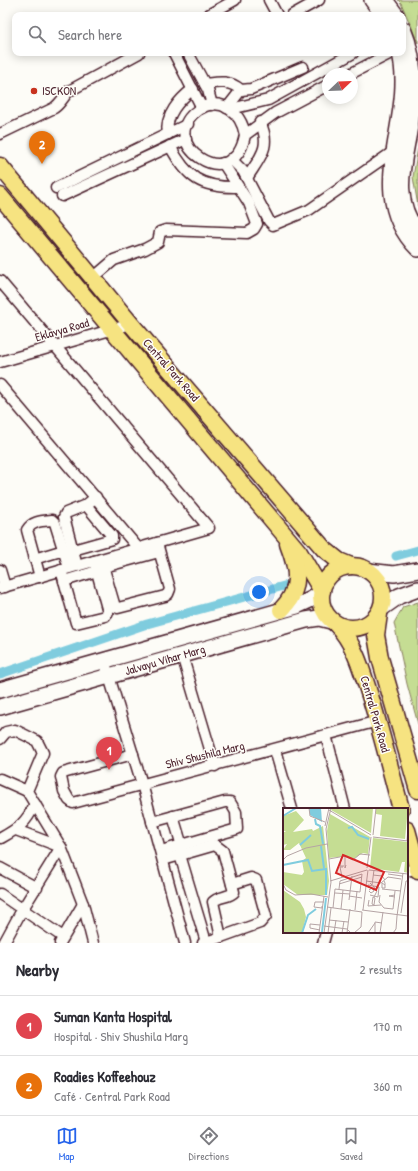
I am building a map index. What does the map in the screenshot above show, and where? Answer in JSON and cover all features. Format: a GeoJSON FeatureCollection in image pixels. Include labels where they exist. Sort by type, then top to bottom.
{"type":"FeatureCollection","features":[{"type":"Feature","properties":{"kind":"main road"},"geometry":{"type":"LineString","coordinates":[[372,0],[381,12]]}},
{"type":"Feature","properties":{"kind":"main road"},"geometry":{"type":"LineString","coordinates":[[385,0],[394,12]]}},
{"type":"Feature","properties":{"kind":"main road"},"geometry":{"type":"LineString","coordinates":[[406,52],[413,67],[413,97],[410,129],[402,166],[401,182],[406,209],[418,233]]}},
{"type":"Feature","properties":{"kind":"main road"},"geometry":{"type":"LineString","coordinates":[[403,56],[402,103],[390,178],[393,200],[406,235],[418,250]]}},
{"type":"Feature","properties":{"kind":"main road","name":"Central Park Road"},"geometry":{"type":"LineString","coordinates":[[0,166],[131,324],[324,549],[339,561],[351,566]]}},
{"type":"Feature","properties":{"kind":"main road","name":"Central Park Road"},"geometry":{"type":"LineString","coordinates":[[0,196],[283,533],[306,562],[321,592]]}},
{"type":"Feature","properties":{"kind":"main road"},"geometry":{"type":"LineString","coordinates":[[280,610],[291,600],[296,585],[293,562],[283,533]]}},
{"type":"Feature","properties":{"kind":"main road"},"geometry":{"type":"LineString","coordinates":[[418,570],[394,574],[351,566],[334,572],[325,581],[321,592],[324,611],[334,622],[348,629],[360,628],[371,623],[380,611],[399,596],[418,589]]}},
{"type":"Feature","properties":{"kind":"main road"},"geometry":{"type":"LineString","coordinates":[[368,570],[381,584],[384,596],[380,611]]}},
{"type":"Feature","properties":{"kind":"main road","name":"Jalvayu Vihar Marg"},"geometry":{"type":"LineString","coordinates":[[0,690],[305,603],[321,592]]}},
{"type":"Feature","properties":{"kind":"main road","name":"Central Park Road"},"geometry":{"type":"LineString","coordinates":[[380,611],[376,635],[380,658],[418,790]]}},
{"type":"Feature","properties":{"kind":"main road","name":"Jalvayu Vihar Marg"},"geometry":{"type":"LineString","coordinates":[[0,707],[313,618],[334,622]]}},
{"type":"Feature","properties":{"kind":"main road","name":"Central Park Road"},"geometry":{"type":"LineString","coordinates":[[334,622],[345,634],[356,652],[378,721],[401,808]]}},
{"type":"Feature","properties":{"kind":"main road"},"geometry":{"type":"LineString","coordinates":[[408,836],[414,870]]}},
{"type":"Feature","properties":{"kind":"street"},"geometry":{"type":"LineString","coordinates":[[213,12],[235,0]]}},
{"type":"Feature","properties":{"kind":"street"},"geometry":{"type":"LineString","coordinates":[[269,0],[275,12]]}},
{"type":"Feature","properties":{"kind":"street"},"geometry":{"type":"LineString","coordinates":[[297,12],[318,0]]}},
{"type":"Feature","properties":{"kind":"street"},"geometry":{"type":"LineString","coordinates":[[0,134],[54,108],[69,91],[133,56]]}},
{"type":"Feature","properties":{"kind":"street"},"geometry":{"type":"LineString","coordinates":[[176,56],[193,89],[207,106]]}},
{"type":"Feature","properties":{"kind":"street"},"geometry":{"type":"LineString","coordinates":[[190,56],[205,84],[207,106]]}},
{"type":"Feature","properties":{"kind":"street"},"geometry":{"type":"LineString","coordinates":[[229,109],[238,116],[243,125],[245,135],[241,149],[227,161],[213,164],[204,162],[196,157],[190,149],[186,138],[188,124],[194,113],[207,106],[229,109],[268,100],[348,56]]}},
{"type":"Feature","properties":{"kind":"street"},"geometry":{"type":"LineString","coordinates":[[358,70],[385,56]]}},
{"type":"Feature","properties":{"kind":"street"},"geometry":{"type":"LineString","coordinates":[[205,84],[221,82],[234,84],[242,90],[251,89],[303,66]]}},
{"type":"Feature","properties":{"kind":"street"},"geometry":{"type":"LineString","coordinates":[[168,134],[166,127],[176,106],[193,89]]}},
{"type":"Feature","properties":{"kind":"street"},"geometry":{"type":"LineString","coordinates":[[245,135],[260,122],[322,89]]}},
{"type":"Feature","properties":{"kind":"street"},"geometry":{"type":"LineString","coordinates":[[229,109],[242,90]]}},
{"type":"Feature","properties":{"kind":"street"},"geometry":{"type":"LineString","coordinates":[[247,178],[266,144],[266,134],[260,122]]}},
{"type":"Feature","properties":{"kind":"street"},"geometry":{"type":"LineString","coordinates":[[186,138],[59,192],[188,124]]}},
{"type":"Feature","properties":{"kind":"street"},"geometry":{"type":"LineString","coordinates":[[170,146],[188,174],[201,183],[226,187],[238,187]]}},
{"type":"Feature","properties":{"kind":"street"},"geometry":{"type":"LineString","coordinates":[[227,161],[247,178],[273,225],[309,210],[394,151]]}},
{"type":"Feature","properties":{"kind":"street"},"geometry":{"type":"LineString","coordinates":[[93,278],[114,260],[145,249],[158,242],[160,232],[166,230],[247,233],[254,229],[257,224],[249,203],[238,187],[227,161]]}},
{"type":"Feature","properties":{"kind":"street"},"geometry":{"type":"LineString","coordinates":[[0,281],[209,528],[158,548],[99,564],[69,568],[40,577],[1,581]]}},
{"type":"Feature","properties":{"kind":"street","name":"Eklavya Road"},"geometry":{"type":"LineString","coordinates":[[0,362],[131,324]]}},
{"type":"Feature","properties":{"kind":"street"},"geometry":{"type":"LineString","coordinates":[[0,385],[138,548]]}},
{"type":"Feature","properties":{"kind":"street"},"geometry":{"type":"LineString","coordinates":[[96,497],[86,505],[66,513],[64,517],[69,568],[64,581],[76,623],[105,616],[108,612],[99,564]]}},
{"type":"Feature","properties":{"kind":"street"},"geometry":{"type":"LineString","coordinates":[[34,558],[112,539],[112,536],[86,505]]}},
{"type":"Feature","properties":{"kind":"street"},"geometry":{"type":"LineString","coordinates":[[40,577],[27,530],[29,526],[39,521],[52,520],[55,523],[68,550]]}},
{"type":"Feature","properties":{"kind":"street"},"geometry":{"type":"LineString","coordinates":[[64,581],[99,564],[138,548],[158,548]]}},
{"type":"Feature","properties":{"kind":"street"},"geometry":{"type":"LineString","coordinates":[[99,564],[115,607],[118,608],[132,605],[168,594],[170,589],[158,548]]}},
{"type":"Feature","properties":{"kind":"street"},"geometry":{"type":"LineString","coordinates":[[182,655],[215,766]]}},
{"type":"Feature","properties":{"kind":"street"},"geometry":{"type":"LineString","coordinates":[[104,660],[142,784],[185,943]]}},
{"type":"Feature","properties":{"kind":"street","name":"Shiv Shushila Marg"},"geometry":{"type":"LineString","coordinates":[[133,754],[65,771],[61,777],[64,791],[69,800],[74,803],[378,721]]}},
{"type":"Feature","properties":{"kind":"street"},"geometry":{"type":"LineString","coordinates":[[0,739],[6,732],[15,730],[37,741],[43,753],[27,791]]}},
{"type":"Feature","properties":{"kind":"street"},"geometry":{"type":"LineString","coordinates":[[326,735],[345,808]]}},
{"type":"Feature","properties":{"kind":"street"},"geometry":{"type":"LineString","coordinates":[[274,750],[292,808]]}},
{"type":"Feature","properties":{"kind":"street"},"geometry":{"type":"LineString","coordinates":[[0,779],[27,791],[61,847],[82,904],[94,943]]}},
{"type":"Feature","properties":{"kind":"street"},"geometry":{"type":"LineString","coordinates":[[152,822],[225,802],[230,802],[236,812],[237,829],[162,856]]}},
{"type":"Feature","properties":{"kind":"street"},"geometry":{"type":"LineString","coordinates":[[0,849],[1,836],[16,830],[27,821],[35,804]]}},
{"type":"Feature","properties":{"kind":"street"},"geometry":{"type":"LineString","coordinates":[[173,816],[205,943],[260,923],[266,916],[256,880],[251,878],[232,884]]}},
{"type":"Feature","properties":{"kind":"street"},"geometry":{"type":"LineString","coordinates":[[16,830],[61,847]]}},
{"type":"Feature","properties":{"kind":"street"},"geometry":{"type":"LineString","coordinates":[[181,850],[215,845],[223,851],[234,892],[216,899],[213,902],[221,937]]}},
{"type":"Feature","properties":{"kind":"street"},"geometry":{"type":"LineString","coordinates":[[3,938],[61,847]]}},
{"type":"Feature","properties":{"kind":"street"},"geometry":{"type":"LineString","coordinates":[[0,868],[36,888]]}},
{"type":"Feature","properties":{"kind":"street"},"geometry":{"type":"LineString","coordinates":[[0,894],[62,940],[82,904]]}},
{"type":"Feature","properties":{"kind":"street"},"geometry":{"type":"LineString","coordinates":[[322,943],[326,933]]}},
{"type":"Feature","properties":{"kind":"green space"},"geometry":{"type":"Polygon","coordinates":[[[398,0],[418,0],[418,43],[406,12],[398,0]]]}},
{"type":"Feature","properties":{"kind":"green space"},"geometry":{"type":"Polygon","coordinates":[[[418,148],[418,206],[413,177],[418,148]]]}},
{"type":"Feature","properties":{"kind":"green space"},"geometry":{"type":"Polygon","coordinates":[[[418,602],[418,724],[407,684],[394,623],[403,607],[418,602]]]}},
{"type":"Feature","properties":{"kind":"waterway"},"geometry":{"type":"LineString","coordinates":[[396,556],[418,550]]}},
{"type":"Feature","properties":{"kind":"waterway"},"geometry":{"type":"LineString","coordinates":[[0,674],[147,624],[291,584]]}},
{"type":"Feature","properties":{"kind":"place","name":"ISCKON"},"geometry":{"type":"Point","coordinates":[34,91]}},
{"type":"Feature","properties":{"kind":"place","name":"Roadies Koffeehouz"},"geometry":{"type":"Point","coordinates":[42,164]}},
{"type":"Feature","properties":{"kind":"place","name":"Suman Kanta Hospital"},"geometry":{"type":"Point","coordinates":[109,770]}}]}
